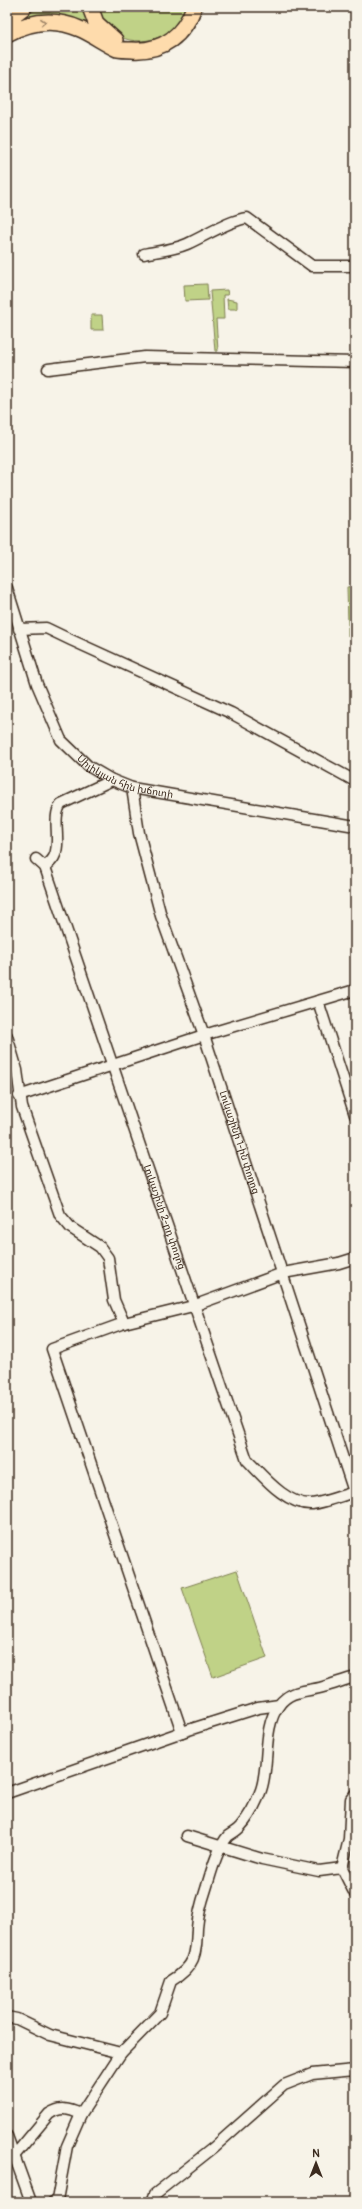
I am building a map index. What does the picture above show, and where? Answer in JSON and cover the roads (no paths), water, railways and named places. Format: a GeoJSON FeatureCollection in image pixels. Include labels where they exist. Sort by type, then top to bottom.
{"type":"FeatureCollection","features":[{"type":"Feature","properties":{"kind":"highway"},"geometry":{"type":"LineString","coordinates":[[7,20],[24,7]]}},
{"type":"Feature","properties":{"kind":"highway"},"geometry":{"type":"LineString","coordinates":[[90,7],[96,24],[105,33],[117,41],[138,50]]}},
{"type":"Feature","properties":{"kind":"highway"},"geometry":{"type":"LineString","coordinates":[[7,34],[19,27],[35,22],[50,22],[79,28],[119,49],[150,50],[170,41],[184,27],[194,7]]}},
{"type":"Feature","properties":{"kind":"street"},"geometry":{"type":"LineString","coordinates":[[144,254],[185,245],[222,228],[237,219],[248,218],[312,266],[355,266]]}},
{"type":"Feature","properties":{"kind":"street"},"geometry":{"type":"LineString","coordinates":[[48,369],[145,357],[355,362]]}},
{"type":"Feature","properties":{"kind":"street","name":"Սիլիկյան հին խճուղի"},"geometry":{"type":"LineString","coordinates":[[7,588],[37,684],[62,740],[88,766],[112,780],[132,788],[355,826]]}},
{"type":"Feature","properties":{"kind":"street"},"geometry":{"type":"LineString","coordinates":[[19,630],[46,628],[231,713],[355,781]]}},
{"type":"Feature","properties":{"kind":"street"},"geometry":{"type":"LineString","coordinates":[[45,867],[54,857],[58,823],[57,809],[61,804],[112,780]]}},
{"type":"Feature","properties":{"kind":"street","name":"Լուկաշինի 1-ին փողոց"},"geometry":{"type":"LineString","coordinates":[[132,788],[139,833],[161,916],[204,1035],[354,1494]]}},
{"type":"Feature","properties":{"kind":"street","name":"Լուկաշինի 2-րդ փողոց"},"geometry":{"type":"LineString","coordinates":[[36,859],[45,867],[114,1066],[193,1306],[247,1460],[280,1493],[295,1499],[311,1504],[354,1494]]}},
{"type":"Feature","properties":{"kind":"street"},"geometry":{"type":"LineString","coordinates":[[19,1096],[114,1066],[204,1035],[355,990]]}},
{"type":"Feature","properties":{"kind":"street"},"geometry":{"type":"LineString","coordinates":[[318,1001],[355,1115]]}},
{"type":"Feature","properties":{"kind":"street"},"geometry":{"type":"LineString","coordinates":[[7,1036],[12,1069],[19,1096],[60,1215],[71,1228],[100,1247],[108,1258],[114,1300],[124,1323]]}},
{"type":"Feature","properties":{"kind":"street"},"geometry":{"type":"LineString","coordinates":[[182,1732],[52,1349],[124,1323],[193,1306],[283,1273],[339,1263],[355,1258]]}},
{"type":"Feature","properties":{"kind":"street"},"geometry":{"type":"LineString","coordinates":[[54,2202],[57,2200],[67,2146],[82,2114],[121,2053],[160,2013],[171,1981],[183,1974],[193,1959],[197,1947],[197,1927],[201,1904],[221,1847],[228,1836],[239,1828],[250,1815],[257,1801],[265,1778],[269,1737],[279,1705],[288,1696],[297,1692],[322,1688],[355,1677]]}},
{"type":"Feature","properties":{"kind":"street"},"geometry":{"type":"LineString","coordinates":[[7,1793],[182,1732],[258,1708],[279,1705]]}},
{"type":"Feature","properties":{"kind":"street"},"geometry":{"type":"LineString","coordinates":[[355,1794],[351,1799],[349,1839],[342,1868],[355,1894]]}},
{"type":"Feature","properties":{"kind":"street"},"geometry":{"type":"LineString","coordinates":[[187,1836],[221,1847],[319,1871],[342,1868]]}},
{"type":"Feature","properties":{"kind":"street"},"geometry":{"type":"LineString","coordinates":[[7,2017],[17,2019],[50,2035],[121,2053]]}},
{"type":"Feature","properties":{"kind":"street"},"geometry":{"type":"LineString","coordinates":[[152,2202],[155,2194],[213,2148],[284,2085],[312,2074],[355,2070]]}},
{"type":"Feature","properties":{"kind":"street"},"geometry":{"type":"LineString","coordinates":[[14,2156],[49,2114],[57,2109],[67,2108],[82,2114]]}},
{"type":"Feature","properties":{"kind":"street"},"geometry":{"type":"LineString","coordinates":[[7,2136],[31,2202]]}}]}
